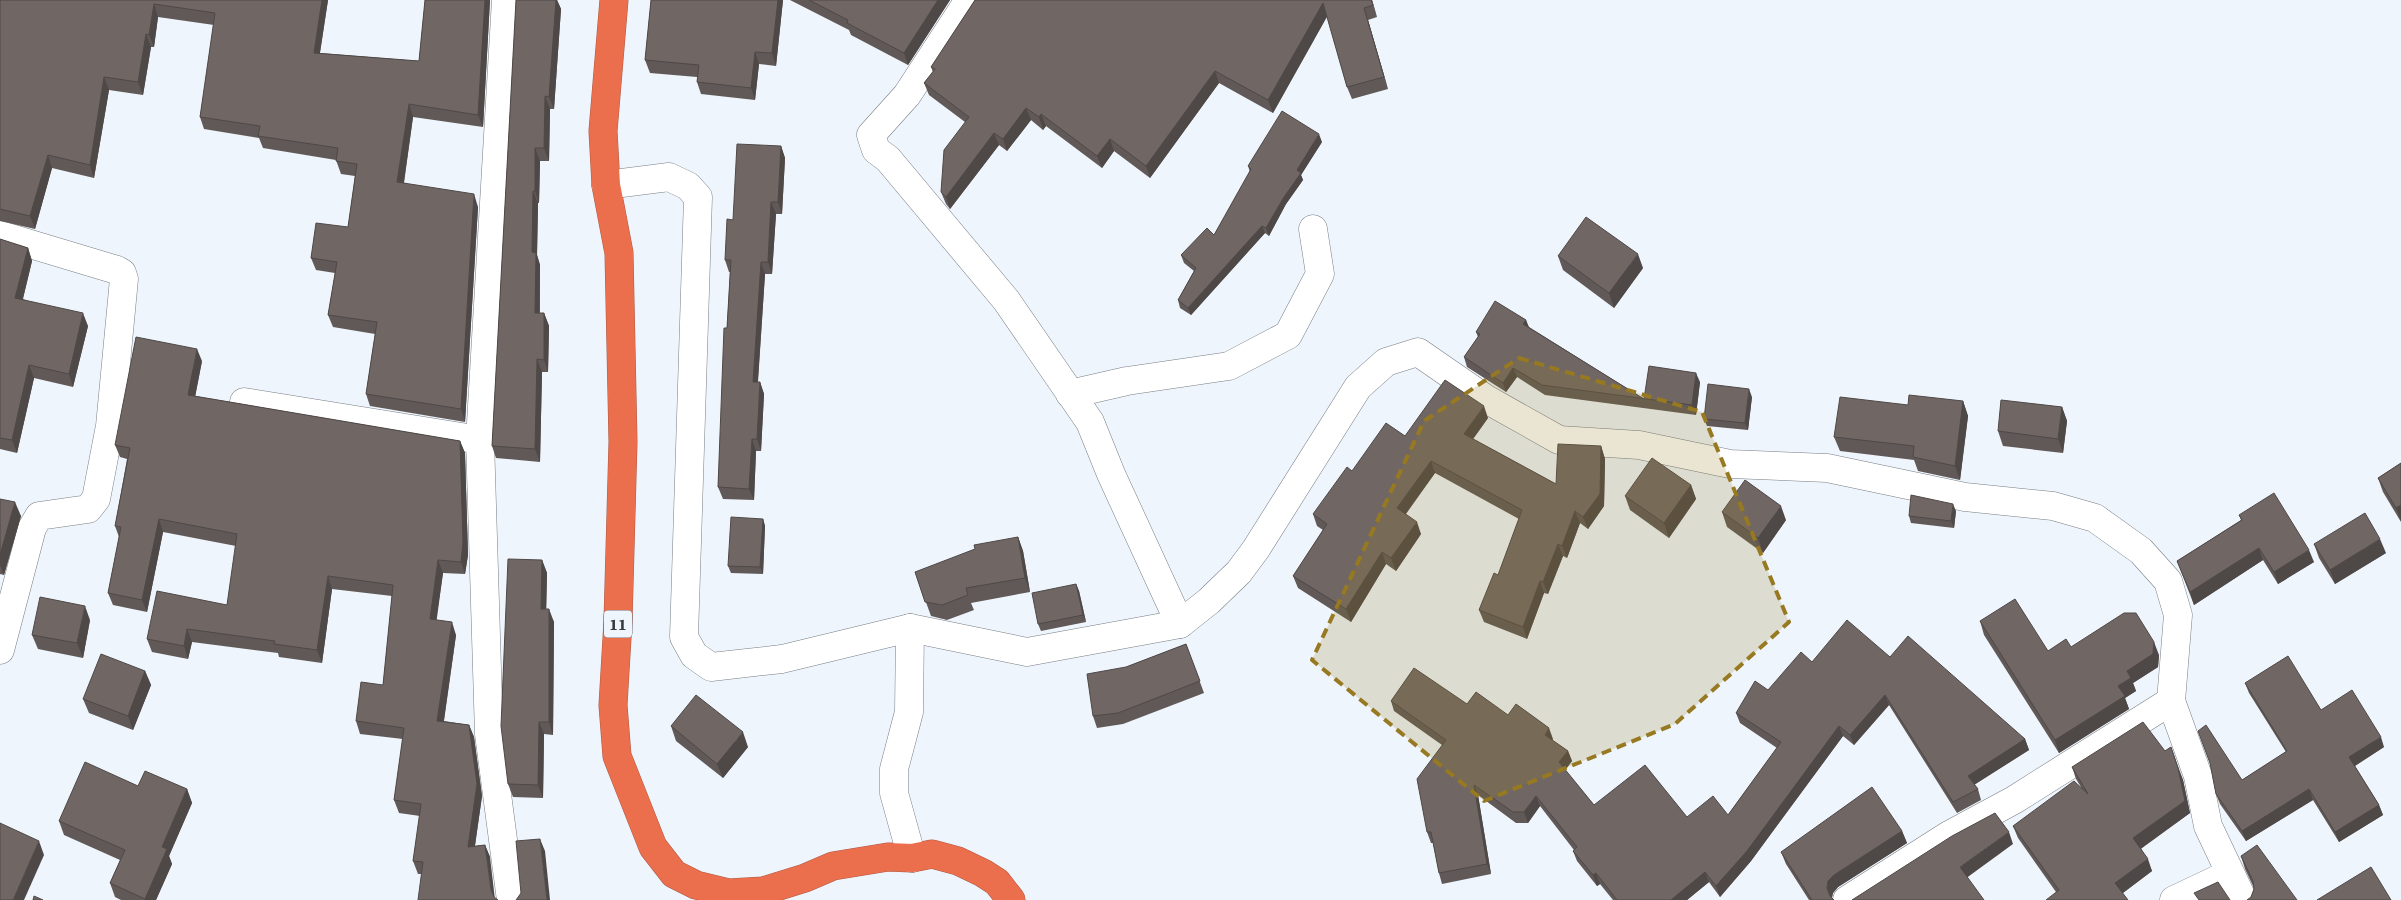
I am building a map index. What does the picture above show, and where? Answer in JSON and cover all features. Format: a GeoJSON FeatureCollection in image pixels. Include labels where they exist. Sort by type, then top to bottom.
{"type":"FeatureCollection","features":[{"type":"Feature","properties":{"kind":"highway","name":"11"},"geometry":{"type":"LineString","coordinates":[[614,0],[603,131],[606,185],[619,253],[623,442],[618,622],[613,705],[617,756],[653,847],[674,874],[696,885],[729,893],[763,891],[805,878],[833,866],[888,857],[912,858],[932,854],[958,861],[997,882],[1012,900]]}},
{"type":"Feature","properties":{"kind":"street"},"geometry":{"type":"LineString","coordinates":[[506,0],[480,440],[489,734],[511,900]]}},
{"type":"Feature","properties":{"kind":"street"},"geometry":{"type":"LineString","coordinates":[[969,0],[907,96],[871,135],[872,144],[888,159],[1006,300],[1090,422],[1111,474],[1180,624]]}},
{"type":"Feature","properties":{"kind":"street"},"geometry":{"type":"LineString","coordinates":[[606,185],[669,177],[688,186],[698,197],[684,637],[694,655],[711,668],[782,659],[910,628],[1027,652],[1180,624],[1209,601],[1238,572],[1256,549],[1358,387],[1386,362],[1418,352],[1486,399],[1559,440],[1639,445],[1730,464],[1827,468],[1965,497],[2053,506],[2095,518],[2141,551],[2168,581],[2178,615],[2171,701],[2198,776],[2208,826],[2229,874],[2243,900]]}},
{"type":"Feature","properties":{"kind":"street"},"geometry":{"type":"LineString","coordinates":[[1070,394],[1127,381],[1229,366],[1288,335],[1320,274],[1314,229]]}},
{"type":"Feature","properties":{"kind":"street"},"geometry":{"type":"LineString","coordinates":[[0,236],[117,270],[122,273],[124,280],[110,426],[96,499],[88,509],[39,516],[32,528],[0,650]]}},
{"type":"Feature","properties":{"kind":"street"},"geometry":{"type":"LineString","coordinates":[[244,402],[480,440]]}},
{"type":"Feature","properties":{"kind":"street"},"geometry":{"type":"LineString","coordinates":[[910,628],[909,712],[894,769],[894,793],[912,858]]}},
{"type":"Feature","properties":{"kind":"street"},"geometry":{"type":"LineString","coordinates":[[1847,900],[1949,835],[2014,800],[2171,701]]}},
{"type":"Feature","properties":{"kind":"street"},"geometry":{"type":"LineString","coordinates":[[2174,900],[2229,874]]}},
{"type":"Feature","properties":{"kind":"highlighted area"},"geometry":{"type":"Polygon","coordinates":[[[1519,358],[1702,412],[1789,622],[1675,724],[1484,801],[1312,660],[1424,421],[1519,358]]]}},
{"type":"Feature","properties":{"kind":"building"},"geometry":{"type":"Polygon","coordinates":[[[0,0],[322,0],[314,53],[419,61],[425,0],[485,0],[478,115],[409,104],[397,182],[474,194],[461,409],[366,394],[377,322],[328,315],[337,262],[311,258],[316,223],[348,227],[357,164],[336,161],[338,148],[258,136],[260,126],[200,117],[215,13],[154,4],[149,35],[146,34],[138,82],[104,77],[90,165],[48,155],[30,216],[0,209],[0,0]]]}},
{"type":"Feature","properties":{"kind":"building"},"geometry":{"type":"Polygon","coordinates":[[[516,0],[556,0],[549,97],[545,96],[544,148],[535,148],[532,252],[536,253],[535,313],[544,313],[544,360],[537,359],[535,449],[492,446],[516,0]]]}},
{"type":"Feature","properties":{"kind":"building"},"geometry":{"type":"Polygon","coordinates":[[[651,0],[778,0],[772,53],[755,52],[751,88],[697,82],[699,65],[645,60],[651,0]]]}},
{"type":"Feature","properties":{"kind":"building"},"geometry":{"type":"Polygon","coordinates":[[[809,0],[938,0],[904,53],[847,23],[848,20],[809,0]]]}},
{"type":"Feature","properties":{"kind":"building"},"geometry":{"type":"Polygon","coordinates":[[[975,0],[1371,0],[1373,5],[1364,8],[1384,77],[1347,87],[1323,3],[1268,100],[1215,71],[1146,166],[1110,139],[1097,156],[1041,114],[1039,117],[1026,108],[1003,139],[994,133],[946,197],[941,192],[944,150],[969,117],[924,83],[935,69],[931,67],[975,0]]]}},
{"type":"Feature","properties":{"kind":"building"},"geometry":{"type":"Polygon","coordinates":[[[1282,111],[1319,134],[1297,170],[1301,173],[1266,228],[1262,226],[1188,308],[1178,300],[1196,268],[1181,255],[1207,228],[1214,235],[1251,169],[1248,166],[1282,111]]]}},
{"type":"Feature","properties":{"kind":"building"},"geometry":{"type":"Polygon","coordinates":[[[737,144],[781,146],[778,202],[771,202],[768,262],[761,262],[753,382],[760,382],[757,439],[752,439],[749,489],[718,487],[724,328],[727,328],[731,260],[725,260],[727,219],[733,220],[737,144]]]}},
{"type":"Feature","properties":{"kind":"building"},"geometry":{"type":"Polygon","coordinates":[[[1586,217],[1638,254],[1609,293],[1558,256],[1586,217]]]}},
{"type":"Feature","properties":{"kind":"building"},"geometry":{"type":"Polygon","coordinates":[[[0,239],[28,248],[15,298],[83,313],[69,374],[29,365],[12,440],[0,438],[0,239]]]}},
{"type":"Feature","properties":{"kind":"building"},"geometry":{"type":"Polygon","coordinates":[[[1495,301],[1526,320],[1523,324],[1643,398],[1542,385],[1513,368],[1503,383],[1464,357],[1480,334],[1476,332],[1495,301]]]}},
{"type":"Feature","properties":{"kind":"building"},"geometry":{"type":"Polygon","coordinates":[[[136,337],[197,349],[188,395],[460,441],[463,542],[461,562],[438,560],[430,619],[452,622],[437,721],[469,725],[477,784],[468,847],[485,845],[491,890],[494,897],[498,900],[418,900],[423,862],[413,861],[421,804],[394,800],[404,728],[356,721],[361,682],[383,685],[393,585],[328,576],[317,650],[274,644],[275,641],[187,629],[184,646],[147,639],[157,591],[227,605],[237,534],[159,519],[142,600],[108,593],[121,527],[115,526],[130,448],[115,445],[136,337]]]}},
{"type":"Feature","properties":{"kind":"building"},"geometry":{"type":"Polygon","coordinates":[[[1649,366],[1696,373],[1692,405],[1644,399],[1649,366]]]}},
{"type":"Feature","properties":{"kind":"building"},"geometry":{"type":"Polygon","coordinates":[[[1445,380],[1484,406],[1464,434],[1556,484],[1558,444],[1601,446],[1600,494],[1583,517],[1575,511],[1562,546],[1558,544],[1543,582],[1540,581],[1523,627],[1479,610],[1494,573],[1498,575],[1522,510],[1431,461],[1397,508],[1417,522],[1391,558],[1382,552],[1346,609],[1293,576],[1327,524],[1313,514],[1347,467],[1352,471],[1386,423],[1405,436],[1445,380]]]}},
{"type":"Feature","properties":{"kind":"building"},"geometry":{"type":"Polygon","coordinates":[[[1708,384],[1749,389],[1745,423],[1704,419],[1708,384]]]}},
{"type":"Feature","properties":{"kind":"building"},"geometry":{"type":"Polygon","coordinates":[[[1909,395],[1963,401],[1955,466],[1913,457],[1914,446],[1834,437],[1840,397],[1908,405],[1909,395]]]}},
{"type":"Feature","properties":{"kind":"building"},"geometry":{"type":"Polygon","coordinates":[[[2001,400],[2062,407],[2058,439],[1998,431],[2001,400]]]}},
{"type":"Feature","properties":{"kind":"building"},"geometry":{"type":"Polygon","coordinates":[[[1652,458],[1691,485],[1664,523],[1625,496],[1652,458]]]}},
{"type":"Feature","properties":{"kind":"building"},"geometry":{"type":"Polygon","coordinates":[[[2401,463],[2401,505],[2396,508],[2378,478],[2401,463]]]}},
{"type":"Feature","properties":{"kind":"building"},"geometry":{"type":"Polygon","coordinates":[[[1745,480],[1781,506],[1758,538],[1722,512],[1745,480]]]}},
{"type":"Feature","properties":{"kind":"building"},"geometry":{"type":"Polygon","coordinates":[[[2274,493],[2309,550],[2274,572],[2259,548],[2190,592],[2177,561],[2242,520],[2239,515],[2274,493]]]}},
{"type":"Feature","properties":{"kind":"building"},"geometry":{"type":"Polygon","coordinates":[[[1911,495],[1953,504],[1951,521],[1909,516],[1911,495]]]}},
{"type":"Feature","properties":{"kind":"building"},"geometry":{"type":"Polygon","coordinates":[[[0,499],[15,502],[0,555],[0,499]]]}},
{"type":"Feature","properties":{"kind":"building"},"geometry":{"type":"Polygon","coordinates":[[[2365,513],[2380,539],[2330,570],[2314,544],[2365,513]]]}},
{"type":"Feature","properties":{"kind":"building"},"geometry":{"type":"Polygon","coordinates":[[[731,517],[763,519],[760,567],[728,566],[731,517]]]}},
{"type":"Feature","properties":{"kind":"building"},"geometry":{"type":"Polygon","coordinates":[[[1018,537],[1025,578],[966,588],[968,595],[942,605],[925,602],[915,572],[975,549],[974,545],[1018,537]]]}},
{"type":"Feature","properties":{"kind":"building"},"geometry":{"type":"Polygon","coordinates":[[[508,559],[542,560],[541,609],[549,609],[549,722],[539,722],[538,785],[508,784],[501,726],[508,559]]]}},
{"type":"Feature","properties":{"kind":"building"},"geometry":{"type":"Polygon","coordinates":[[[1076,584],[1083,615],[1038,624],[1032,593],[1076,584]]]}},
{"type":"Feature","properties":{"kind":"building"},"geometry":{"type":"Polygon","coordinates":[[[40,597],[85,606],[77,643],[32,635],[40,597]]]}},
{"type":"Feature","properties":{"kind":"building"},"geometry":{"type":"Polygon","coordinates":[[[2015,599],[2048,651],[2066,639],[2071,647],[2124,613],[2136,613],[2154,642],[2153,654],[2127,671],[2131,678],[2118,686],[2125,696],[2055,740],[1980,621],[2015,599]]]}},
{"type":"Feature","properties":{"kind":"building"},"geometry":{"type":"Polygon","coordinates":[[[1847,620],[1890,657],[1908,636],[2025,739],[1968,776],[1978,789],[1953,802],[1885,695],[1850,735],[1839,726],[1747,851],[1716,886],[1705,872],[1671,900],[1617,900],[1596,873],[1593,875],[1573,851],[1577,847],[1536,796],[1524,812],[1513,812],[1474,785],[1487,864],[1439,873],[1431,832],[1427,832],[1417,779],[1446,740],[1391,701],[1414,668],[1467,704],[1476,692],[1508,715],[1516,704],[1549,728],[1545,735],[1568,751],[1559,762],[1594,805],[1645,765],[1687,817],[1713,796],[1728,815],[1781,742],[1736,713],[1755,681],[1768,690],[1801,652],[1812,662],[1847,620]]]}},
{"type":"Feature","properties":{"kind":"building"},"geometry":{"type":"Polygon","coordinates":[[[1186,644],[1200,681],[1118,713],[1093,716],[1087,674],[1126,667],[1186,644]]]}},
{"type":"Feature","properties":{"kind":"building"},"geometry":{"type":"Polygon","coordinates":[[[101,654],[145,671],[128,716],[83,699],[101,654]]]}},
{"type":"Feature","properties":{"kind":"building"},"geometry":{"type":"Polygon","coordinates":[[[2288,656],[2321,710],[2352,690],[2381,737],[2349,757],[2379,805],[2335,832],[2309,789],[2242,831],[2216,794],[2210,763],[2198,731],[2206,725],[2242,780],[2287,751],[2245,683],[2288,656]]]}},
{"type":"Feature","properties":{"kind":"building"},"geometry":{"type":"Polygon","coordinates":[[[696,695],[743,732],[717,764],[671,726],[696,695]]]}},
{"type":"Feature","properties":{"kind":"building"},"geometry":{"type":"Polygon","coordinates":[[[2143,722],[2165,751],[2171,747],[2178,768],[2185,801],[2133,838],[2148,859],[2115,883],[2128,900],[2046,900],[2059,890],[2013,826],[2074,781],[2088,794],[2072,767],[2143,722]]]}},
{"type":"Feature","properties":{"kind":"building"},"geometry":{"type":"Polygon","coordinates":[[[85,762],[138,786],[145,771],[187,789],[162,847],[167,849],[145,899],[110,883],[125,850],[59,821],[85,762]]]}},
{"type":"Feature","properties":{"kind":"building"},"geometry":{"type":"Polygon","coordinates":[[[1872,787],[1902,831],[1834,875],[1828,881],[1827,888],[1834,900],[1812,900],[1781,852],[1872,787]]]}},
{"type":"Feature","properties":{"kind":"building"},"geometry":{"type":"Polygon","coordinates":[[[1995,813],[2009,832],[1960,867],[1984,900],[1852,900],[1952,836],[1995,813]]]}},
{"type":"Feature","properties":{"kind":"building"},"geometry":{"type":"Polygon","coordinates":[[[0,823],[39,841],[13,900],[0,900],[0,823]]]}},
{"type":"Feature","properties":{"kind":"building"},"geometry":{"type":"Polygon","coordinates":[[[540,839],[547,900],[516,900],[521,893],[516,841],[540,839]]]}},
{"type":"Feature","properties":{"kind":"building"},"geometry":{"type":"Polygon","coordinates":[[[2257,845],[2297,900],[2247,900],[2251,897],[2254,889],[2253,881],[2241,856],[2257,845]]]}},
{"type":"Feature","properties":{"kind":"building"},"geometry":{"type":"Polygon","coordinates":[[[2371,867],[2391,900],[2317,900],[2371,867]]]}},
{"type":"Feature","properties":{"kind":"building"},"geometry":{"type":"Polygon","coordinates":[[[2218,882],[2230,900],[2199,900],[2194,893],[2218,882]]]}},
{"type":"Feature","properties":{"kind":"building"},"geometry":{"type":"Polygon","coordinates":[[[34,896],[43,900],[33,900],[34,896]]]}}]}
